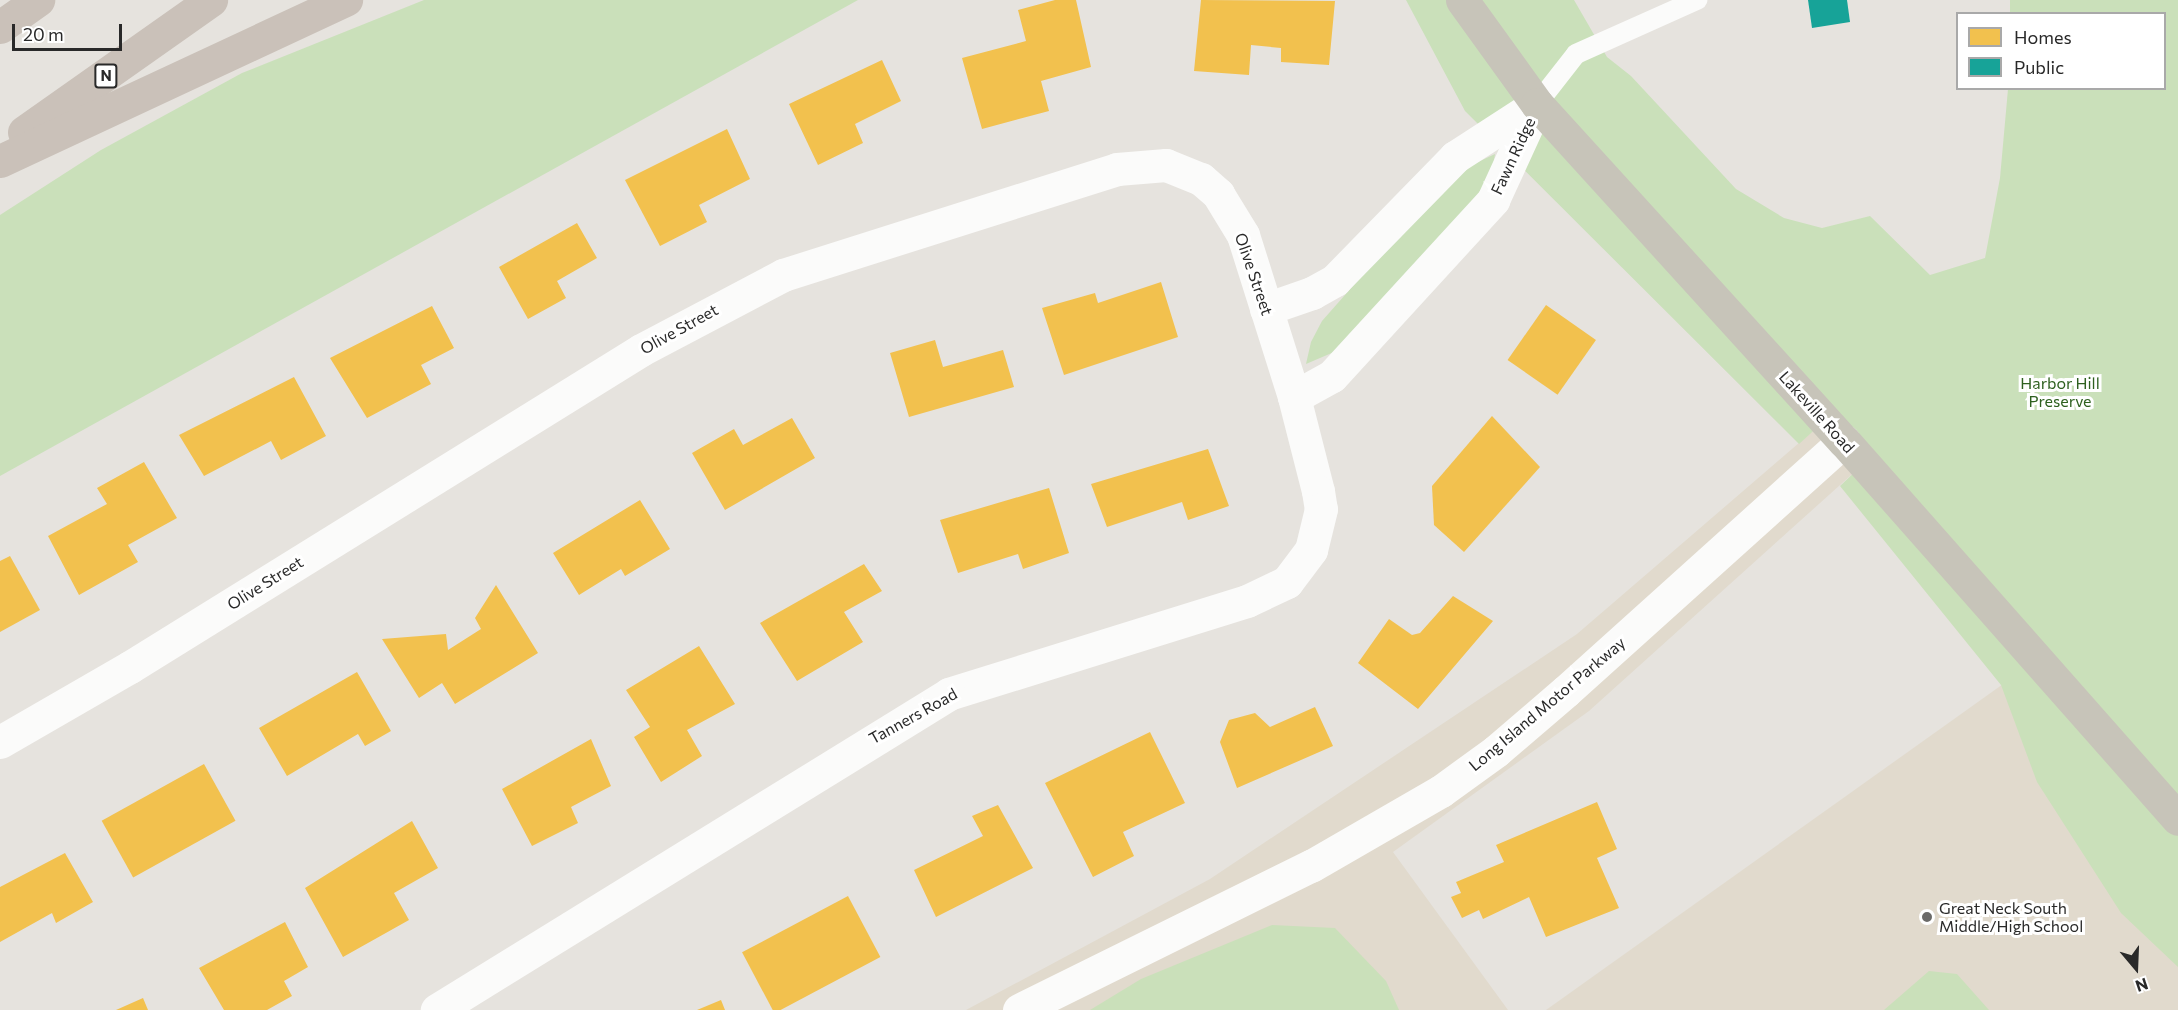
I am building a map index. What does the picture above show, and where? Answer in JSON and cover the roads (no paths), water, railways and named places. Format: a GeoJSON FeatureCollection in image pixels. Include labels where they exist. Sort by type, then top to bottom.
{"type":"FeatureCollection","features":[{"type":"Feature","properties":{"kind":"highway"},"geometry":{"type":"LineString","coordinates":[[0,27],[38,0]]}},
{"type":"Feature","properties":{"kind":"highway","name":"N"},"geometry":{"type":"LineString","coordinates":[[0,148],[211,0]]}},
{"type":"Feature","properties":{"kind":"highway"},"geometry":{"type":"LineString","coordinates":[[0,161],[346,0]]}},
{"type":"Feature","properties":{"kind":"main road","name":"Lakeville Road"},"geometry":{"type":"LineString","coordinates":[[1462,0],[1537,104],[1844,441],[2178,819]]}},
{"type":"Feature","properties":{"kind":"street","name":"Fawn Ridge"},"geometry":{"type":"LineString","coordinates":[[1266,309],[1312,293],[1335,280],[1455,157],[1537,104]]}},
{"type":"Feature","properties":{"kind":"street","name":"Fawn Ridge"},"geometry":{"type":"LineString","coordinates":[[1294,397],[1332,376],[1493,200],[1537,104]]}},
{"type":"Feature","properties":{"kind":"street","name":"Olive Street"},"geometry":{"type":"LineString","coordinates":[[0,742],[130,667],[660,339],[743,294],[821,261],[1099,174],[1166,165],[1201,179],[1218,194],[1243,235],[1294,397]]}},
{"type":"Feature","properties":{"kind":"street","name":"Tanners Road"},"geometry":{"type":"LineString","coordinates":[[437,1010],[886,729],[949,694],[1247,601],[1287,582],[1311,550],[1321,509],[1294,397]]}},
{"type":"Feature","properties":{"kind":"street","name":"Long Island Motor Parkway"},"geometry":{"type":"LineString","coordinates":[[1019,1010],[1326,858],[1441,791],[1539,713],[1844,441]]}},
{"type":"Feature","properties":{"kind":"lane"},"geometry":{"type":"LineString","coordinates":[[1537,104],[1576,54],[1697,0]]}},
{"type":"Feature","properties":{"kind":"place","name":"Great Neck South Middle/High School"},"geometry":{"type":"Point","coordinates":[1927,917]}},
{"type":"Feature","properties":{"kind":"park label","name":"Harbor Hill Preserve"},"geometry":{"type":"Point","coordinates":[2060,392]}}]}
